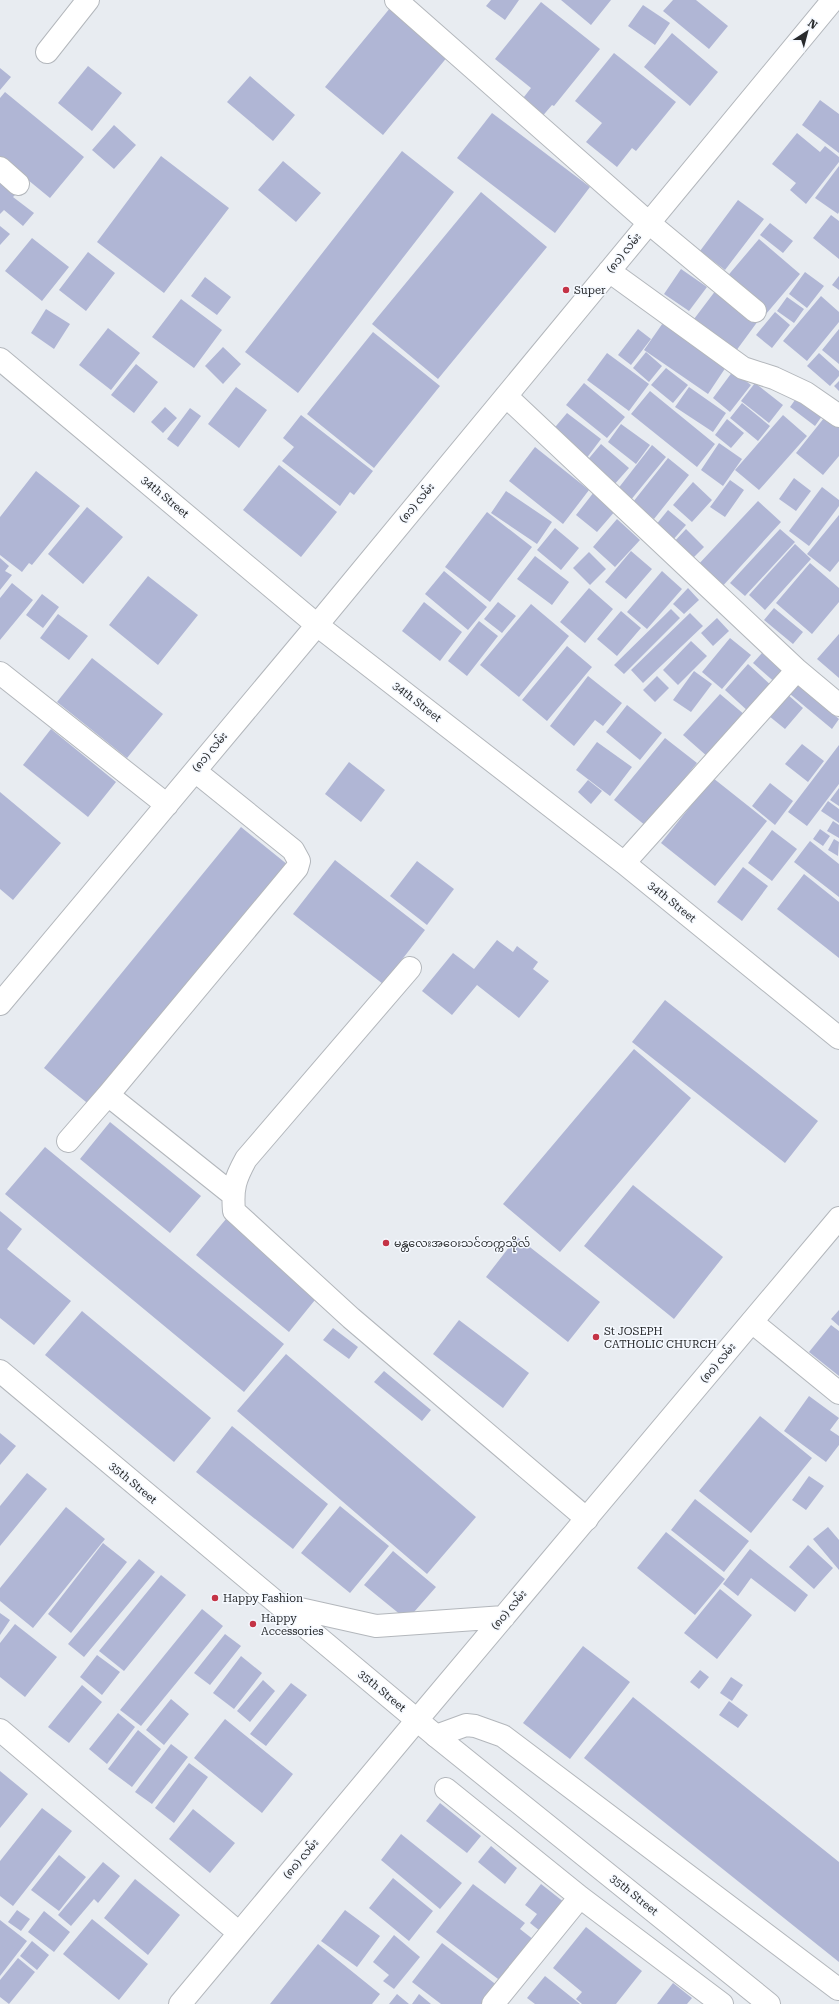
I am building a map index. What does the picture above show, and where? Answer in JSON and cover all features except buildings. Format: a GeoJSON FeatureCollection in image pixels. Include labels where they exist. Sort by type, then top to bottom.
{"type":"FeatureCollection","features":[{"type":"Feature","properties":{"kind":"street"},"geometry":{"type":"LineString","coordinates":[[46,52],[88,0]]}},
{"type":"Feature","properties":{"kind":"street"},"geometry":{"type":"LineString","coordinates":[[396,0],[648,223],[755,311]]}},
{"type":"Feature","properties":{"kind":"street","name":"(၈၁) လမ်း"},"geometry":{"type":"LineString","coordinates":[[1,1001],[167,805],[648,223],[834,2]]}},
{"type":"Feature","properties":{"kind":"street"},"geometry":{"type":"LineString","coordinates":[[0,168],[18,184]]}},
{"type":"Feature","properties":{"kind":"street"},"geometry":{"type":"LineString","coordinates":[[609,271],[743,368],[774,378],[806,393],[839,416]]}},
{"type":"Feature","properties":{"kind":"street","name":"34th Street"},"geometry":{"type":"LineString","coordinates":[[0,359],[317,624],[624,863],[839,1038]]}},
{"type":"Feature","properties":{"kind":"street"},"geometry":{"type":"LineString","coordinates":[[506,396],[798,670],[839,705]]}},
{"type":"Feature","properties":{"kind":"street"},"geometry":{"type":"LineString","coordinates":[[624,863],[798,670]]}},
{"type":"Feature","properties":{"kind":"street"},"geometry":{"type":"LineString","coordinates":[[0,672],[167,805]]}},
{"type":"Feature","properties":{"kind":"street"},"geometry":{"type":"LineString","coordinates":[[68,1141],[297,868],[299,861],[293,850],[195,771]]}},
{"type":"Feature","properties":{"kind":"street"},"geometry":{"type":"LineString","coordinates":[[410,968],[246,1159],[236,1177],[232,1194],[234,1211],[352,1318],[587,1519]]}},
{"type":"Feature","properties":{"kind":"street"},"geometry":{"type":"LineString","coordinates":[[108,1094],[232,1194]]}},
{"type":"Feature","properties":{"kind":"street","name":"(၈၀) လမ်း"},"geometry":{"type":"LineString","coordinates":[[180,2004],[839,1218]]}},
{"type":"Feature","properties":{"kind":"street"},"geometry":{"type":"LineString","coordinates":[[752,1322],[839,1393]]}},
{"type":"Feature","properties":{"kind":"street","name":"35th Street"},"geometry":{"type":"LineString","coordinates":[[0,1371],[436,1736],[769,2004]]}},
{"type":"Feature","properties":{"kind":"street"},"geometry":{"type":"LineString","coordinates":[[279,1604],[376,1626],[504,1617]]}},
{"type":"Feature","properties":{"kind":"street"},"geometry":{"type":"LineString","coordinates":[[436,1736],[466,1725],[475,1726],[503,1736],[838,1989]]}},
{"type":"Feature","properties":{"kind":"street"},"geometry":{"type":"LineString","coordinates":[[0,1730],[239,1933]]}},
{"type":"Feature","properties":{"kind":"street"},"geometry":{"type":"LineString","coordinates":[[446,1789],[580,1896],[722,2004]]}},
{"type":"Feature","properties":{"kind":"street"},"geometry":{"type":"LineString","coordinates":[[493,2004],[580,1896]]}},
{"type":"Feature","properties":{"kind":"place","name":"Super"},"geometry":{"type":"Point","coordinates":[566,290]}},
{"type":"Feature","properties":{"kind":"place","name":"မန္တလေးအဝေးသင်တက္ကသိုလ်"},"geometry":{"type":"Point","coordinates":[386,1243]}},
{"type":"Feature","properties":{"kind":"place","name":"St JOSEPH CATHOLIC CHURCH"},"geometry":{"type":"Point","coordinates":[596,1337]}},
{"type":"Feature","properties":{"kind":"place","name":"Happy Fashion"},"geometry":{"type":"Point","coordinates":[215,1598]}},
{"type":"Feature","properties":{"kind":"place","name":"Happy Accessories"},"geometry":{"type":"Point","coordinates":[253,1624]}}]}
